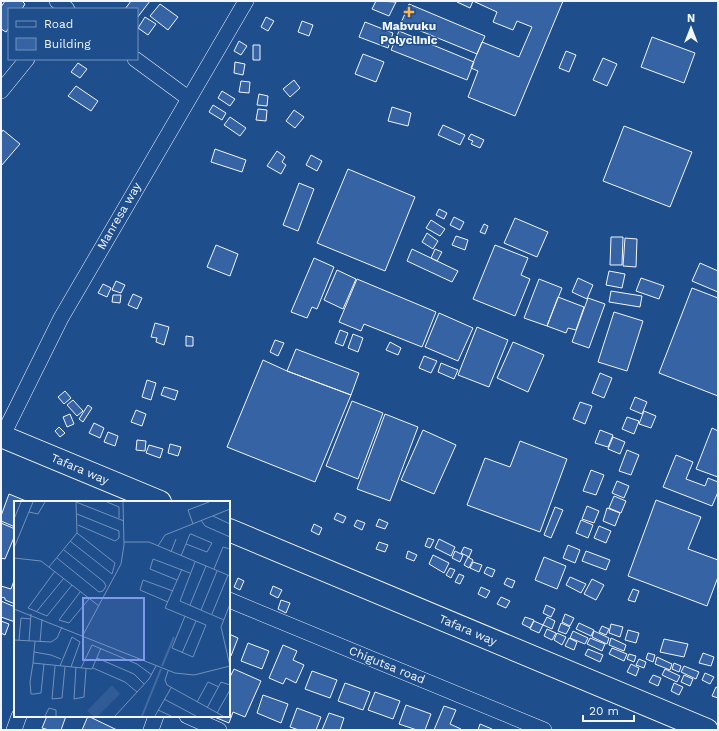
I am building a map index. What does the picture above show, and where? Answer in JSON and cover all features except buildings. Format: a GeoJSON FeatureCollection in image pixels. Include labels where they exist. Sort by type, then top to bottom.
{"type":"FeatureCollection","features":[{"type":"Feature","properties":{"kind":"street"},"geometry":{"type":"LineString","coordinates":[[57,1],[66,8]]}},
{"type":"Feature","properties":{"kind":"street","name":"Manresa way"},"geometry":{"type":"LineString","coordinates":[[2,437],[61,318],[188,98],[246,1]]}},
{"type":"Feature","properties":{"kind":"street"},"geometry":{"type":"LineString","coordinates":[[1,91],[26,60]]}},
{"type":"Feature","properties":{"kind":"street"},"geometry":{"type":"LineString","coordinates":[[136,60],[188,98]]}},
{"type":"Feature","properties":{"kind":"street","name":"Tafara way"},"geometry":{"type":"LineString","coordinates":[[2,437],[158,501]]}},
{"type":"Feature","properties":{"kind":"street","name":"Tafara way"},"geometry":{"type":"LineString","coordinates":[[230,530],[708,730]]}},
{"type":"Feature","properties":{"kind":"street","name":"Chigutsa road"},"geometry":{"type":"LineString","coordinates":[[230,600],[544,730]]}},
{"type":"Feature","properties":{"kind":"street"},"geometry":{"type":"LineString","coordinates":[[14,730],[19,717]]}},
{"type":"Feature","properties":{"kind":"street"},"geometry":{"type":"LineString","coordinates":[[151,730],[156,717]]}},
{"type":"Feature","properties":{"kind":"street"},"geometry":{"type":"LineString","coordinates":[[189,717],[219,730]]}},
{"type":"Feature","properties":{"kind":"place","name":"Mabvuku Polyclinic"},"geometry":{"type":"Point","coordinates":[409,12]}}]}
